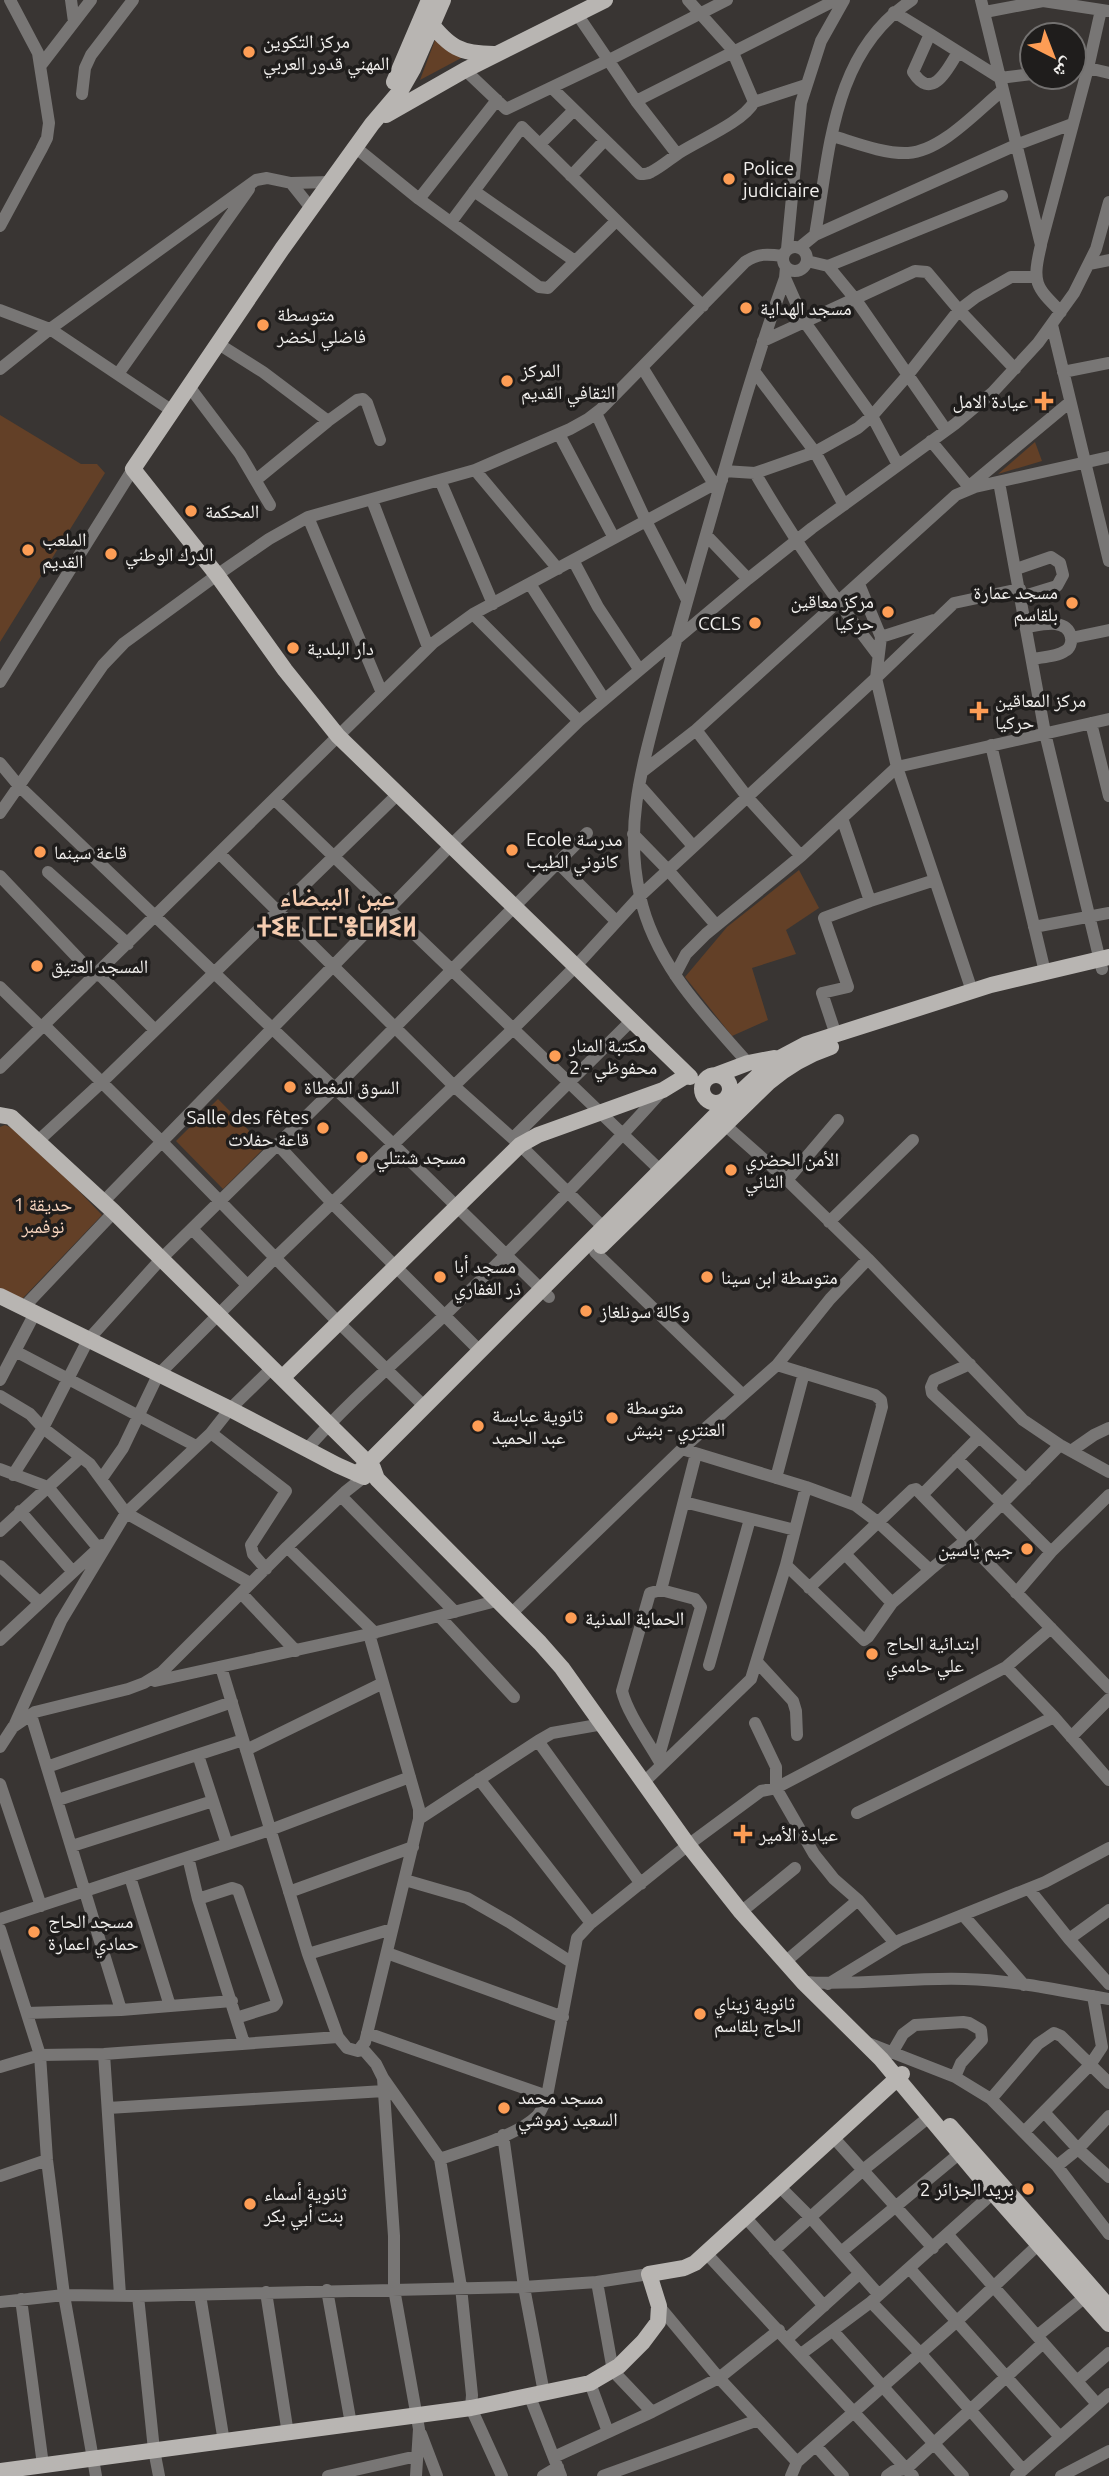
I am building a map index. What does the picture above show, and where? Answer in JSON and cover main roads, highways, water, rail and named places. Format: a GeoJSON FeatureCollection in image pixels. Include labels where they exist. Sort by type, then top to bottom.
{"type":"FeatureCollection","features":[{"type":"Feature","properties":{"kind":"main road"},"geometry":{"type":"LineString","coordinates":[[443,0],[428,14],[401,90],[372,124],[311,208],[133,469],[338,736],[688,1077],[720,1115]]}},
{"type":"Feature","properties":{"kind":"main road"},"geometry":{"type":"LineString","coordinates":[[372,124],[419,95],[496,54],[605,0]]}},
{"type":"Feature","properties":{"kind":"main road"},"geometry":{"type":"LineString","coordinates":[[428,14],[447,42],[463,52],[496,54]]}},
{"type":"Feature","properties":{"kind":"main road"},"geometry":{"type":"LineString","coordinates":[[366,1474],[424,1406],[480,1350],[594,1252],[720,1115],[730,1097],[780,1057],[806,1044],[972,991],[1045,972],[1105,963]]}},
{"type":"Feature","properties":{"kind":"main road"},"geometry":{"type":"LineString","coordinates":[[366,1474],[545,1293],[660,1170],[720,1115],[785,1069],[816,1052],[975,1000],[1105,963]]}},
{"type":"Feature","properties":{"kind":"main road"},"geometry":{"type":"LineString","coordinates":[[720,1115],[702,1086],[712,1077],[748,1063],[780,1057]]}},
{"type":"Feature","properties":{"kind":"main road"},"geometry":{"type":"LineString","coordinates":[[277,1372],[338,1322],[456,1207],[517,1141],[663,1090],[688,1077],[712,1077],[728,1082],[730,1097]]}},
{"type":"Feature","properties":{"kind":"main road"},"geometry":{"type":"LineString","coordinates":[[4,1113],[109,1207],[277,1372],[328,1424],[366,1474],[512,1613],[562,1668],[643,1783],[741,1912],[803,1982],[861,2041],[886,2056],[929,2117],[1109,2324]]}},
{"type":"Feature","properties":{"kind":"main road"},"geometry":{"type":"LineString","coordinates":[[0,1296],[230,1409],[306,1450],[366,1474]]}},
{"type":"Feature","properties":{"kind":"main road"},"geometry":{"type":"LineString","coordinates":[[0,2471],[351,2424],[417,2422],[590,2383],[613,2371],[658,2322],[659,2306],[649,2274],[684,2268],[706,2253],[899,2077]]}},
{"type":"Feature","properties":{"kind":"main road"},"geometry":{"type":"LineString","coordinates":[[899,2077],[997,2176],[1109,2307]]}},
{"type":"Feature","properties":{"kind":"place","name":"مركز التكوين المهني قدور العربي"},"geometry":{"type":"Point","coordinates":[249,52]}},
{"type":"Feature","properties":{"kind":"place","name":"Police judiciaire"},"geometry":{"type":"Point","coordinates":[729,179]}},
{"type":"Feature","properties":{"kind":"place","name":"مسجد الهداية"},"geometry":{"type":"Point","coordinates":[746,308]}},
{"type":"Feature","properties":{"kind":"place","name":"متوسطة فاضلي لخضر"},"geometry":{"type":"Point","coordinates":[263,325]}},
{"type":"Feature","properties":{"kind":"place","name":"المركز الثقافي القديم"},"geometry":{"type":"Point","coordinates":[507,381]}},
{"type":"Feature","properties":{"kind":"place","name":"عيادة الامل"},"geometry":{"type":"Point","coordinates":[1044,401]}},
{"type":"Feature","properties":{"kind":"place","name":"المحكمة"},"geometry":{"type":"Point","coordinates":[191,511]}},
{"type":"Feature","properties":{"kind":"place","name":"الملعب القديم"},"geometry":{"type":"Point","coordinates":[28,550]}},
{"type":"Feature","properties":{"kind":"place","name":"الدرك الوطني"},"geometry":{"type":"Point","coordinates":[111,554]}},
{"type":"Feature","properties":{"kind":"place","name":"مسجد عمارة بلقاسم"},"geometry":{"type":"Point","coordinates":[1072,603]}},
{"type":"Feature","properties":{"kind":"place","name":"مركز معاقين حركيا"},"geometry":{"type":"Point","coordinates":[888,612]}},
{"type":"Feature","properties":{"kind":"place","name":"CCLS"},"geometry":{"type":"Point","coordinates":[755,623]}},
{"type":"Feature","properties":{"kind":"place","name":"دار البلدية"},"geometry":{"type":"Point","coordinates":[293,648]}},
{"type":"Feature","properties":{"kind":"place","name":"مركز المعاقين حركيا"},"geometry":{"type":"Point","coordinates":[979,711]}},
{"type":"Feature","properties":{"kind":"place","name":"Ecole مدرسة كانوني الطيب"},"geometry":{"type":"Point","coordinates":[512,850]}},
{"type":"Feature","properties":{"kind":"place","name":"قاعة سينما"},"geometry":{"type":"Point","coordinates":[40,852]}},
{"type":"Feature","properties":{"kind":"place","name":"المسجد العتيق"},"geometry":{"type":"Point","coordinates":[37,966]}},
{"type":"Feature","properties":{"kind":"place","name":"مكتبة المنار 2 - محفوظي"},"geometry":{"type":"Point","coordinates":[555,1056]}},
{"type":"Feature","properties":{"kind":"place","name":"السوق المغطاة"},"geometry":{"type":"Point","coordinates":[290,1087]}},
{"type":"Feature","properties":{"kind":"place","name":"Salle des fêtes قاعة حفلات"},"geometry":{"type":"Point","coordinates":[323,1128]}},
{"type":"Feature","properties":{"kind":"place","name":"مسجد شنتلي"},"geometry":{"type":"Point","coordinates":[362,1157]}},
{"type":"Feature","properties":{"kind":"place","name":"الأمن الحضري الثاني"},"geometry":{"type":"Point","coordinates":[731,1170]}},
{"type":"Feature","properties":{"kind":"place","name":"مسجد أبا ذر الغفاري"},"geometry":{"type":"Point","coordinates":[440,1277]}},
{"type":"Feature","properties":{"kind":"place","name":"متوسطة ابن سينا"},"geometry":{"type":"Point","coordinates":[707,1277]}},
{"type":"Feature","properties":{"kind":"place","name":"وكالة سونلغاز"},"geometry":{"type":"Point","coordinates":[586,1311]}},
{"type":"Feature","properties":{"kind":"place","name":"متوسطة العنتري - بنيش"},"geometry":{"type":"Point","coordinates":[612,1418]}},
{"type":"Feature","properties":{"kind":"place","name":"ثانوية عبابسة عبد الحميد"},"geometry":{"type":"Point","coordinates":[478,1426]}},
{"type":"Feature","properties":{"kind":"place","name":"جيم ياسين"},"geometry":{"type":"Point","coordinates":[1027,1549]}},
{"type":"Feature","properties":{"kind":"place","name":"الحماية المدنية"},"geometry":{"type":"Point","coordinates":[571,1618]}},
{"type":"Feature","properties":{"kind":"place","name":"ابتدائية الحاج علي حامدي"},"geometry":{"type":"Point","coordinates":[872,1654]}},
{"type":"Feature","properties":{"kind":"place","name":"عيادة الأمير"},"geometry":{"type":"Point","coordinates":[743,1834]}},
{"type":"Feature","properties":{"kind":"place","name":"مسجد الحاج حمادي اعمارة"},"geometry":{"type":"Point","coordinates":[34,1932]}},
{"type":"Feature","properties":{"kind":"place","name":"ثانوية زيناي الحاج بلقاسم"},"geometry":{"type":"Point","coordinates":[700,2014]}},
{"type":"Feature","properties":{"kind":"place","name":"مسجد محمد السعيد زموشي"},"geometry":{"type":"Point","coordinates":[504,2108]}},
{"type":"Feature","properties":{"kind":"place","name":"بريد الجزائر 2"},"geometry":{"type":"Point","coordinates":[1028,2189]}},
{"type":"Feature","properties":{"kind":"place","name":"ثانوية أسماء بنت أبي بكر"},"geometry":{"type":"Point","coordinates":[250,2204]}},
{"type":"Feature","properties":{"kind":"district","name":"عين البيضاء ⵜⵉⵟ ⵎⵎ'ⴻⵎⵍⵉⵍ"},"geometry":{"type":"Point","coordinates":[337,911]}},
{"type":"Feature","properties":{"kind":"park label","name":"حديقة 1 نوفمبر"},"geometry":{"type":"Point","coordinates":[43,1215]}}]}
